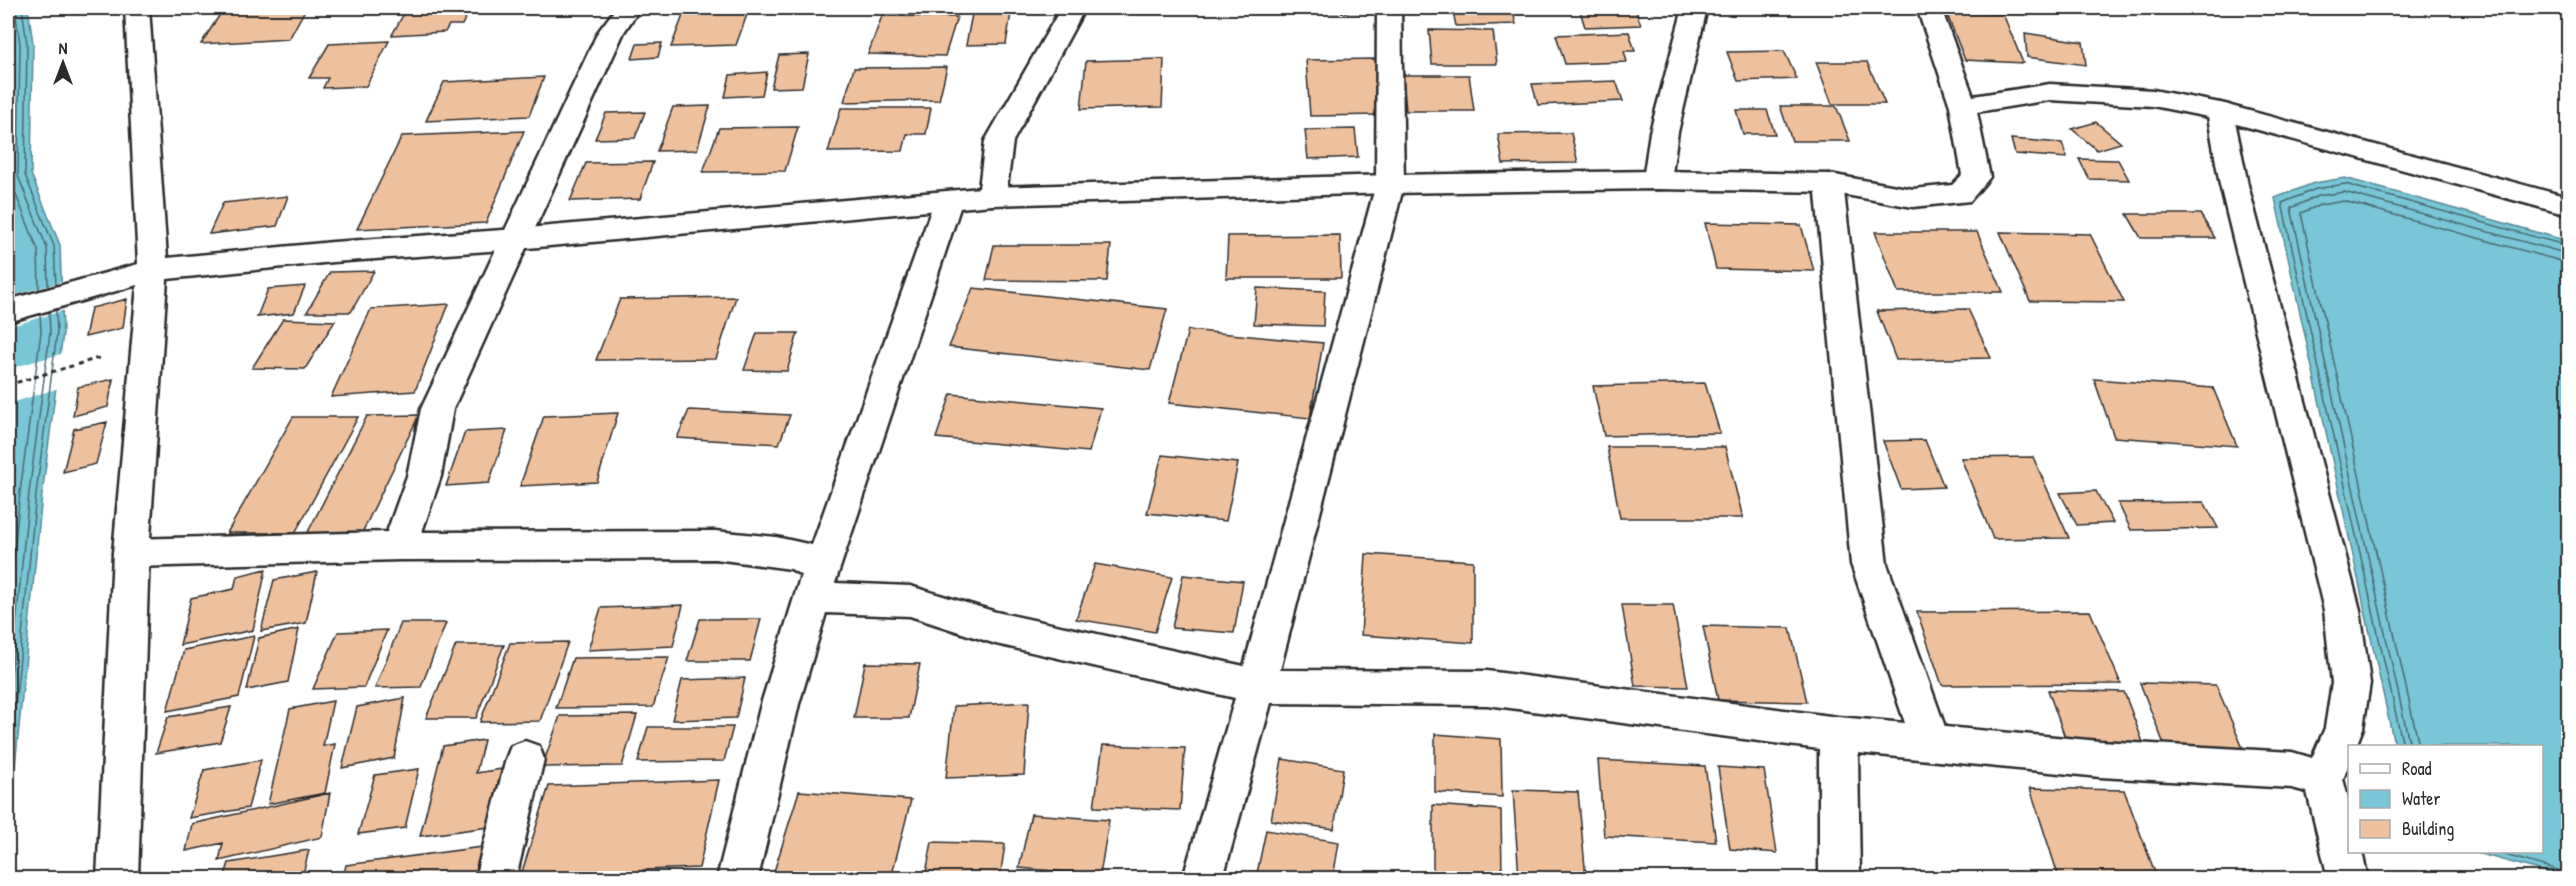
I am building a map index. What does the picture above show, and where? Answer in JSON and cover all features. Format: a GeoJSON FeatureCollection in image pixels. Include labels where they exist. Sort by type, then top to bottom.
{"type":"FeatureCollection","features":[{"type":"Feature","properties":{"kind":"street"},"geometry":{"type":"LineString","coordinates":[[117,879],[131,553],[139,274],[137,8]]}},
{"type":"Feature","properties":{"kind":"street"},"geometry":{"type":"LineString","coordinates":[[400,546],[424,476],[437,409],[611,32],[628,8]]}},
{"type":"Feature","properties":{"kind":"street"},"geometry":{"type":"LineString","coordinates":[[992,196],[999,141],[1073,8]]}},
{"type":"Feature","properties":{"kind":"street"},"geometry":{"type":"LineString","coordinates":[[1203,879],[1257,686],[1390,184],[1389,8]]}},
{"type":"Feature","properties":{"kind":"street"},"geometry":{"type":"LineString","coordinates":[[1657,180],[1664,132],[1695,8]]}},
{"type":"Feature","properties":{"kind":"street"},"geometry":{"type":"LineString","coordinates":[[8,311],[139,274],[333,252],[517,239],[948,202],[992,196],[1390,184],[1657,180],[1829,183],[1913,198],[1960,194],[1976,177],[1963,105],[1929,8]]}},
{"type":"Feature","properties":{"kind":"street"},"geometry":{"type":"LineString","coordinates":[[1963,105],[2050,92],[2153,98],[2220,111],[2568,206]]}},
{"type":"Feature","properties":{"kind":"street"},"geometry":{"type":"LineString","coordinates":[[2220,111],[2234,185],[2342,610],[2351,683],[2344,728],[2323,779],[2348,879]]}},
{"type":"Feature","properties":{"kind":"street"},"geometry":{"type":"LineString","coordinates":[[1829,183],[1869,564],[1932,744]]}},
{"type":"Feature","properties":{"kind":"street"},"geometry":{"type":"LineString","coordinates":[[737,879],[780,704],[816,583],[948,202]]}},
{"type":"Feature","properties":{"kind":"street"},"geometry":{"type":"LineString","coordinates":[[131,553],[400,546],[715,545],[776,551],[800,556],[816,583],[910,601],[996,628],[1257,686],[1487,688],[1838,734],[2100,759],[2281,769],[2323,779]]}},
{"type":"Feature","properties":{"kind":"street"},"geometry":{"type":"LineString","coordinates":[[1838,734],[1839,879]]}},
{"type":"Feature","properties":{"kind":"street"},"geometry":{"type":"LineString","coordinates":[[495,879],[525,759]]}},
{"type":"Feature","properties":{"kind":"path"},"geometry":{"type":"LineString","coordinates":[[8,385],[108,355]]}},
{"type":"Feature","properties":{"kind":"water"},"geometry":{"type":"Polygon","coordinates":[[[8,8],[28,8],[33,43],[31,174],[60,245],[63,333],[42,495],[8,837],[8,8]]]}},
{"type":"Feature","properties":{"kind":"water"},"geometry":{"type":"Polygon","coordinates":[[[2345,178],[2568,241],[2568,878],[2477,853],[2543,853],[2543,745],[2397,745],[2393,739],[2275,198],[2314,183],[2345,178]]]}},
{"type":"Feature","properties":{"kind":"pier"},"geometry":{"type":"Polygon","coordinates":[[[64,281],[65,310],[8,327],[8,297],[64,281]]]}},
{"type":"Feature","properties":{"kind":"pier"},"geometry":{"type":"Polygon","coordinates":[[[64,353],[59,388],[8,404],[8,369],[64,353]]]}},
{"type":"Feature","properties":{"kind":"building"},"geometry":{"type":"Polygon","coordinates":[[[224,8],[306,8],[289,39],[201,44],[224,8]]]}},
{"type":"Feature","properties":{"kind":"building"},"geometry":{"type":"Polygon","coordinates":[[[407,8],[470,8],[462,25],[449,25],[445,32],[392,35],[407,8]]]}},
{"type":"Feature","properties":{"kind":"building"},"geometry":{"type":"Polygon","coordinates":[[[889,8],[959,8],[959,10],[888,10],[889,8]]]}},
{"type":"Feature","properties":{"kind":"building"},"geometry":{"type":"Polygon","coordinates":[[[1263,8],[1369,8],[1369,12],[1263,13],[1263,8]]]}},
{"type":"Feature","properties":{"kind":"building"},"geometry":{"type":"Polygon","coordinates":[[[1452,8],[1512,8],[1516,24],[1456,26],[1452,8]]]}},
{"type":"Feature","properties":{"kind":"building"},"geometry":{"type":"Polygon","coordinates":[[[1579,8],[1635,8],[1641,25],[1585,27],[1579,8]]]}},
{"type":"Feature","properties":{"kind":"building"},"geometry":{"type":"Polygon","coordinates":[[[748,12],[736,45],[671,47],[684,13],[748,12]]]}},
{"type":"Feature","properties":{"kind":"building"},"geometry":{"type":"Polygon","coordinates":[[[1946,12],[2003,14],[2023,63],[1965,60],[1946,12]]]}},
{"type":"Feature","properties":{"kind":"building"},"geometry":{"type":"Polygon","coordinates":[[[1011,13],[1006,44],[966,45],[972,14],[1011,13]]]}},
{"type":"Feature","properties":{"kind":"building"},"geometry":{"type":"Polygon","coordinates":[[[882,16],[957,17],[945,56],[868,54],[882,16]]]}},
{"type":"Feature","properties":{"kind":"building"},"geometry":{"type":"Polygon","coordinates":[[[1429,30],[1493,31],[1497,64],[1432,64],[1429,30]]]}},
{"type":"Feature","properties":{"kind":"building"},"geometry":{"type":"Polygon","coordinates":[[[1629,32],[1635,51],[1624,51],[1627,62],[1565,64],[1556,35],[1629,32]]]}},
{"type":"Feature","properties":{"kind":"building"},"geometry":{"type":"Polygon","coordinates":[[[2025,33],[2083,42],[2086,65],[2027,57],[2025,33]]]}},
{"type":"Feature","properties":{"kind":"building"},"geometry":{"type":"Polygon","coordinates":[[[389,41],[366,86],[323,88],[328,78],[309,78],[329,44],[389,41]]]}},
{"type":"Feature","properties":{"kind":"building"},"geometry":{"type":"Polygon","coordinates":[[[662,43],[658,57],[632,59],[637,44],[662,43]]]}},
{"type":"Feature","properties":{"kind":"building"},"geometry":{"type":"Polygon","coordinates":[[[1784,51],[1797,79],[1738,81],[1727,52],[1784,51]]]}},
{"type":"Feature","properties":{"kind":"building"},"geometry":{"type":"Polygon","coordinates":[[[809,54],[802,87],[771,88],[779,55],[809,54]]]}},
{"type":"Feature","properties":{"kind":"building"},"geometry":{"type":"Polygon","coordinates":[[[1164,59],[1162,107],[1081,109],[1086,61],[1164,59]]]}},
{"type":"Feature","properties":{"kind":"building"},"geometry":{"type":"Polygon","coordinates":[[[1377,59],[1383,115],[1310,116],[1306,60],[1377,59]]]}},
{"type":"Feature","properties":{"kind":"building"},"geometry":{"type":"Polygon","coordinates":[[[1816,62],[1867,62],[1885,104],[1832,104],[1816,62]]]}},
{"type":"Feature","properties":{"kind":"building"},"geometry":{"type":"Polygon","coordinates":[[[947,67],[939,100],[844,102],[854,68],[947,67]]]}},
{"type":"Feature","properties":{"kind":"building"},"geometry":{"type":"Polygon","coordinates":[[[767,72],[762,95],[725,97],[730,75],[767,72]]]}},
{"type":"Feature","properties":{"kind":"building"},"geometry":{"type":"Polygon","coordinates":[[[1403,75],[1469,75],[1474,111],[1406,111],[1403,75]]]}},
{"type":"Feature","properties":{"kind":"building"},"geometry":{"type":"Polygon","coordinates":[[[544,77],[529,116],[426,121],[444,82],[544,77]]]}},
{"type":"Feature","properties":{"kind":"building"},"geometry":{"type":"Polygon","coordinates":[[[1616,81],[1623,101],[1538,105],[1532,84],[1616,81]]]}},
{"type":"Feature","properties":{"kind":"building"},"geometry":{"type":"Polygon","coordinates":[[[710,106],[697,150],[657,151],[673,107],[710,106]]]}},
{"type":"Feature","properties":{"kind":"building"},"geometry":{"type":"Polygon","coordinates":[[[1780,106],[1836,106],[1850,141],[1792,141],[1780,106]]]}},
{"type":"Feature","properties":{"kind":"building"},"geometry":{"type":"Polygon","coordinates":[[[841,108],[931,108],[926,134],[907,134],[903,151],[828,152],[841,108]]]}},
{"type":"Feature","properties":{"kind":"building"},"geometry":{"type":"Polygon","coordinates":[[[1736,110],[1767,110],[1775,134],[1743,134],[1736,110]]]}},
{"type":"Feature","properties":{"kind":"building"},"geometry":{"type":"Polygon","coordinates":[[[645,112],[635,138],[595,139],[606,113],[645,112]]]}},
{"type":"Feature","properties":{"kind":"building"},"geometry":{"type":"Polygon","coordinates":[[[2096,122],[2121,143],[2097,150],[2072,129],[2096,122]]]}},
{"type":"Feature","properties":{"kind":"building"},"geometry":{"type":"Polygon","coordinates":[[[798,127],[785,171],[703,172],[719,128],[798,127]]]}},
{"type":"Feature","properties":{"kind":"building"},"geometry":{"type":"Polygon","coordinates":[[[1355,129],[1358,157],[1308,159],[1305,130],[1355,129]]]}},
{"type":"Feature","properties":{"kind":"building"},"geometry":{"type":"Polygon","coordinates":[[[524,131],[486,223],[357,229],[402,136],[524,131]]]}},
{"type":"Feature","properties":{"kind":"building"},"geometry":{"type":"Polygon","coordinates":[[[1571,133],[1578,163],[1503,164],[1498,134],[1571,133]]]}},
{"type":"Feature","properties":{"kind":"building"},"geometry":{"type":"Polygon","coordinates":[[[2011,139],[2062,143],[2067,158],[2015,154],[2011,139]]]}},
{"type":"Feature","properties":{"kind":"building"},"geometry":{"type":"Polygon","coordinates":[[[2079,159],[2118,160],[2129,180],[2089,179],[2079,159]]]}},
{"type":"Feature","properties":{"kind":"building"},"geometry":{"type":"Polygon","coordinates":[[[653,162],[640,199],[570,201],[586,163],[653,162]]]}},
{"type":"Feature","properties":{"kind":"building"},"geometry":{"type":"Polygon","coordinates":[[[288,196],[277,226],[209,234],[223,203],[288,196]]]}},
{"type":"Feature","properties":{"kind":"building"},"geometry":{"type":"Polygon","coordinates":[[[2127,214],[2200,214],[2215,238],[2141,238],[2127,214]]]}},
{"type":"Feature","properties":{"kind":"building"},"geometry":{"type":"Polygon","coordinates":[[[1705,223],[1801,225],[1814,271],[1716,269],[1705,223]]]}},
{"type":"Feature","properties":{"kind":"building"},"geometry":{"type":"Polygon","coordinates":[[[1875,232],[1977,232],[2003,292],[1898,292],[1875,232]]]}},
{"type":"Feature","properties":{"kind":"building"},"geometry":{"type":"Polygon","coordinates":[[[2000,232],[2090,234],[2124,302],[2030,301],[2000,232]]]}},
{"type":"Feature","properties":{"kind":"building"},"geometry":{"type":"Polygon","coordinates":[[[1340,235],[1341,278],[1226,278],[1228,236],[1340,235]]]}},
{"type":"Feature","properties":{"kind":"building"},"geometry":{"type":"Polygon","coordinates":[[[994,245],[1111,245],[1107,281],[986,280],[994,245]]]}},
{"type":"Feature","properties":{"kind":"building"},"geometry":{"type":"Polygon","coordinates":[[[374,271],[351,312],[307,312],[330,272],[374,271]]]}},
{"type":"Feature","properties":{"kind":"building"},"geometry":{"type":"Polygon","coordinates":[[[305,286],[294,313],[257,317],[268,289],[305,286]]]}},
{"type":"Feature","properties":{"kind":"building"},"geometry":{"type":"Polygon","coordinates":[[[973,288],[1167,309],[1150,370],[949,347],[973,288]]]}},
{"type":"Feature","properties":{"kind":"building"},"geometry":{"type":"Polygon","coordinates":[[[1257,288],[1325,291],[1323,326],[1254,324],[1257,288]]]}},
{"type":"Feature","properties":{"kind":"building"},"geometry":{"type":"Polygon","coordinates":[[[736,297],[716,359],[596,360],[620,299],[736,297]]]}},
{"type":"Feature","properties":{"kind":"building"},"geometry":{"type":"Polygon","coordinates":[[[127,299],[123,328],[85,337],[91,308],[127,299]]]}},
{"type":"Feature","properties":{"kind":"building"},"geometry":{"type":"Polygon","coordinates":[[[449,304],[415,391],[331,397],[371,309],[449,304]]]}},
{"type":"Feature","properties":{"kind":"building"},"geometry":{"type":"Polygon","coordinates":[[[1968,309],[1991,358],[1896,360],[1877,311],[1968,309]]]}},
{"type":"Feature","properties":{"kind":"building"},"geometry":{"type":"Polygon","coordinates":[[[283,319],[335,321],[305,369],[252,368],[283,319]]]}},
{"type":"Feature","properties":{"kind":"building"},"geometry":{"type":"Polygon","coordinates":[[[1188,330],[1323,343],[1310,418],[1169,403],[1188,330]]]}},
{"type":"Feature","properties":{"kind":"building"},"geometry":{"type":"Polygon","coordinates":[[[757,333],[798,333],[787,371],[744,370],[757,333]]]}},
{"type":"Feature","properties":{"kind":"building"},"geometry":{"type":"Polygon","coordinates":[[[113,379],[108,407],[73,416],[78,387],[113,379]]]}},
{"type":"Feature","properties":{"kind":"building"},"geometry":{"type":"Polygon","coordinates":[[[2094,379],[2213,388],[2237,446],[2114,437],[2094,379]]]}},
{"type":"Feature","properties":{"kind":"building"},"geometry":{"type":"Polygon","coordinates":[[[1705,383],[1720,433],[1604,436],[1593,386],[1705,383]]]}},
{"type":"Feature","properties":{"kind":"building"},"geometry":{"type":"Polygon","coordinates":[[[951,394],[1101,408],[1089,452],[936,438],[951,394]]]}},
{"type":"Feature","properties":{"kind":"building"},"geometry":{"type":"Polygon","coordinates":[[[689,410],[790,415],[779,444],[677,438],[689,410]]]}},
{"type":"Feature","properties":{"kind":"building"},"geometry":{"type":"Polygon","coordinates":[[[618,413],[597,482],[520,486],[544,416],[618,413]]]}},
{"type":"Feature","properties":{"kind":"building"},"geometry":{"type":"Polygon","coordinates":[[[419,415],[360,537],[305,538],[367,416],[419,415]]]}},
{"type":"Feature","properties":{"kind":"building"},"geometry":{"type":"Polygon","coordinates":[[[293,417],[358,417],[295,533],[227,533],[293,417]]]}},
{"type":"Feature","properties":{"kind":"building"},"geometry":{"type":"Polygon","coordinates":[[[107,422],[96,464],[63,472],[74,429],[107,422]]]}},
{"type":"Feature","properties":{"kind":"building"},"geometry":{"type":"Polygon","coordinates":[[[507,430],[489,483],[446,486],[465,432],[507,430]]]}},
{"type":"Feature","properties":{"kind":"building"},"geometry":{"type":"Polygon","coordinates":[[[1925,440],[1944,487],[1901,489],[1883,441],[1925,440]]]}},
{"type":"Feature","properties":{"kind":"building"},"geometry":{"type":"Polygon","coordinates":[[[1607,447],[1725,447],[1743,518],[1620,518],[1607,447]]]}},
{"type":"Feature","properties":{"kind":"building"},"geometry":{"type":"Polygon","coordinates":[[[1162,455],[1238,463],[1226,521],[1147,513],[1162,455]]]}},
{"type":"Feature","properties":{"kind":"building"},"geometry":{"type":"Polygon","coordinates":[[[2033,457],[2069,538],[1993,539],[1961,458],[2033,457]]]}},
{"type":"Feature","properties":{"kind":"building"},"geometry":{"type":"Polygon","coordinates":[[[2096,491],[2113,523],[2077,525],[2060,493],[2096,491]]]}},
{"type":"Feature","properties":{"kind":"building"},"geometry":{"type":"Polygon","coordinates":[[[2204,502],[2218,528],[2131,530],[2118,503],[2204,502]]]}},
{"type":"Feature","properties":{"kind":"building"},"geometry":{"type":"Polygon","coordinates":[[[1366,554],[1473,561],[1473,643],[1361,635],[1366,554]]]}},
{"type":"Feature","properties":{"kind":"building"},"geometry":{"type":"Polygon","coordinates":[[[1095,564],[1172,577],[1155,632],[1076,619],[1095,564]]]}},
{"type":"Feature","properties":{"kind":"building"},"geometry":{"type":"Polygon","coordinates":[[[266,569],[253,630],[180,645],[191,598],[234,589],[237,576],[266,569]]]}},
{"type":"Feature","properties":{"kind":"building"},"geometry":{"type":"Polygon","coordinates":[[[317,572],[306,623],[261,631],[274,580],[317,572]]]}},
{"type":"Feature","properties":{"kind":"building"},"geometry":{"type":"Polygon","coordinates":[[[1183,575],[1243,581],[1234,633],[1172,628],[1183,575]]]}},
{"type":"Feature","properties":{"kind":"building"},"geometry":{"type":"Polygon","coordinates":[[[683,605],[673,646],[588,650],[601,608],[683,605]]]}},
{"type":"Feature","properties":{"kind":"building"},"geometry":{"type":"Polygon","coordinates":[[[1622,605],[1673,605],[1688,687],[1635,686],[1622,605]]]}},
{"type":"Feature","properties":{"kind":"building"},"geometry":{"type":"Polygon","coordinates":[[[2090,611],[2121,684],[1942,685],[1917,612],[2090,611]]]}},
{"type":"Feature","properties":{"kind":"building"},"geometry":{"type":"Polygon","coordinates":[[[700,619],[761,619],[750,661],[687,661],[700,619]]]}},
{"type":"Feature","properties":{"kind":"building"},"geometry":{"type":"Polygon","coordinates":[[[401,623],[446,623],[421,687],[375,688],[401,623]]]}},
{"type":"Feature","properties":{"kind":"building"},"geometry":{"type":"Polygon","coordinates":[[[1703,626],[1790,628],[1807,702],[1718,700],[1703,626]]]}},
{"type":"Feature","properties":{"kind":"building"},"geometry":{"type":"Polygon","coordinates":[[[299,629],[288,682],[247,690],[259,638],[299,629]]]}},
{"type":"Feature","properties":{"kind":"building"},"geometry":{"type":"Polygon","coordinates":[[[387,630],[364,687],[313,689],[338,632],[387,630]]]}},
{"type":"Feature","properties":{"kind":"building"},"geometry":{"type":"Polygon","coordinates":[[[254,636],[239,697],[167,711],[184,650],[254,636]]]}},
{"type":"Feature","properties":{"kind":"building"},"geometry":{"type":"Polygon","coordinates":[[[568,642],[540,721],[480,722],[510,643],[568,642]]]}},
{"type":"Feature","properties":{"kind":"building"},"geometry":{"type":"Polygon","coordinates":[[[456,645],[504,645],[476,718],[426,718],[456,645]]]}},
{"type":"Feature","properties":{"kind":"building"},"geometry":{"type":"Polygon","coordinates":[[[669,657],[653,707],[556,708],[573,658],[669,657]]]}},
{"type":"Feature","properties":{"kind":"building"},"geometry":{"type":"Polygon","coordinates":[[[865,663],[920,664],[909,718],[854,718],[865,663]]]}},
{"type":"Feature","properties":{"kind":"building"},"geometry":{"type":"Polygon","coordinates":[[[745,678],[736,718],[672,720],[682,680],[745,678]]]}},
{"type":"Feature","properties":{"kind":"building"},"geometry":{"type":"Polygon","coordinates":[[[2140,683],[2216,685],[2245,753],[2167,752],[2140,683]]]}},
{"type":"Feature","properties":{"kind":"building"},"geometry":{"type":"Polygon","coordinates":[[[2048,690],[2124,692],[2144,745],[2067,743],[2048,690]]]}},
{"type":"Feature","properties":{"kind":"building"},"geometry":{"type":"Polygon","coordinates":[[[405,698],[394,758],[342,768],[357,707],[405,698]]]}},
{"type":"Feature","properties":{"kind":"building"},"geometry":{"type":"Polygon","coordinates":[[[333,701],[323,746],[335,744],[325,793],[268,804],[290,709],[333,701]]]}},
{"type":"Feature","properties":{"kind":"building"},"geometry":{"type":"Polygon","coordinates":[[[1029,702],[1024,775],[946,778],[954,706],[1029,702]]]}},
{"type":"Feature","properties":{"kind":"building"},"geometry":{"type":"Polygon","coordinates":[[[231,707],[220,742],[156,753],[168,717],[231,707]]]}},
{"type":"Feature","properties":{"kind":"building"},"geometry":{"type":"Polygon","coordinates":[[[637,715],[622,766],[542,767],[560,716],[637,715]]]}},
{"type":"Feature","properties":{"kind":"building"},"geometry":{"type":"Polygon","coordinates":[[[648,727],[733,727],[724,761],[638,762],[648,727]]]}},
{"type":"Feature","properties":{"kind":"building"},"geometry":{"type":"Polygon","coordinates":[[[1435,734],[1501,739],[1502,797],[1435,792],[1435,734]]]}},
{"type":"Feature","properties":{"kind":"building"},"geometry":{"type":"Polygon","coordinates":[[[484,740],[476,773],[502,769],[489,827],[420,836],[443,746],[484,740]]]}},
{"type":"Feature","properties":{"kind":"building"},"geometry":{"type":"Polygon","coordinates":[[[1103,745],[1185,748],[1180,810],[1094,807],[1103,745]]]}},
{"type":"Feature","properties":{"kind":"building"},"geometry":{"type":"Polygon","coordinates":[[[1282,759],[1343,769],[1334,829],[1271,820],[1282,759]]]}},
{"type":"Feature","properties":{"kind":"building"},"geometry":{"type":"Polygon","coordinates":[[[261,760],[248,808],[189,818],[204,770],[261,760]]]}},
{"type":"Feature","properties":{"kind":"building"},"geometry":{"type":"Polygon","coordinates":[[[1598,760],[1705,766],[1716,842],[1604,836],[1598,760]]]}},
{"type":"Feature","properties":{"kind":"building"},"geometry":{"type":"Polygon","coordinates":[[[1718,767],[1764,770],[1777,853],[1730,849],[1718,767]]]}},
{"type":"Feature","properties":{"kind":"building"},"geometry":{"type":"Polygon","coordinates":[[[419,769],[405,828],[358,834],[375,775],[419,769]]]}},
{"type":"Feature","properties":{"kind":"building"},"geometry":{"type":"Polygon","coordinates":[[[719,780],[699,868],[643,870],[641,878],[569,878],[571,872],[521,875],[549,786],[719,780]]]}},
{"type":"Feature","properties":{"kind":"building"},"geometry":{"type":"Polygon","coordinates":[[[2030,788],[2124,790],[2157,878],[2059,878],[2030,788]]]}},
{"type":"Feature","properties":{"kind":"building"},"geometry":{"type":"Polygon","coordinates":[[[1513,790],[1578,792],[1586,878],[1519,878],[1513,790]]]}},
{"type":"Feature","properties":{"kind":"building"},"geometry":{"type":"Polygon","coordinates":[[[799,791],[911,800],[891,878],[772,878],[799,791]]]}},
{"type":"Feature","properties":{"kind":"building"},"geometry":{"type":"Polygon","coordinates":[[[330,793],[322,837],[219,861],[223,843],[186,851],[192,824],[330,793]]]}},
{"type":"Feature","properties":{"kind":"building"},"geometry":{"type":"Polygon","coordinates":[[[1433,805],[1501,810],[1502,878],[1433,878],[1433,805]]]}},
{"type":"Feature","properties":{"kind":"building"},"geometry":{"type":"Polygon","coordinates":[[[1031,814],[1109,820],[1100,875],[1019,868],[1031,814]]]}},
{"type":"Feature","properties":{"kind":"building"},"geometry":{"type":"Polygon","coordinates":[[[1266,830],[1339,842],[1333,878],[1256,878],[1266,830]]]}},
{"type":"Feature","properties":{"kind":"building"},"geometry":{"type":"Polygon","coordinates":[[[932,842],[1005,844],[1000,878],[925,878],[932,842]]]}},
{"type":"Feature","properties":{"kind":"building"},"geometry":{"type":"Polygon","coordinates":[[[490,846],[483,878],[343,878],[346,865],[490,846]]]}},
{"type":"Feature","properties":{"kind":"building"},"geometry":{"type":"Polygon","coordinates":[[[309,850],[302,878],[224,878],[229,863],[309,850]]]}}]}
